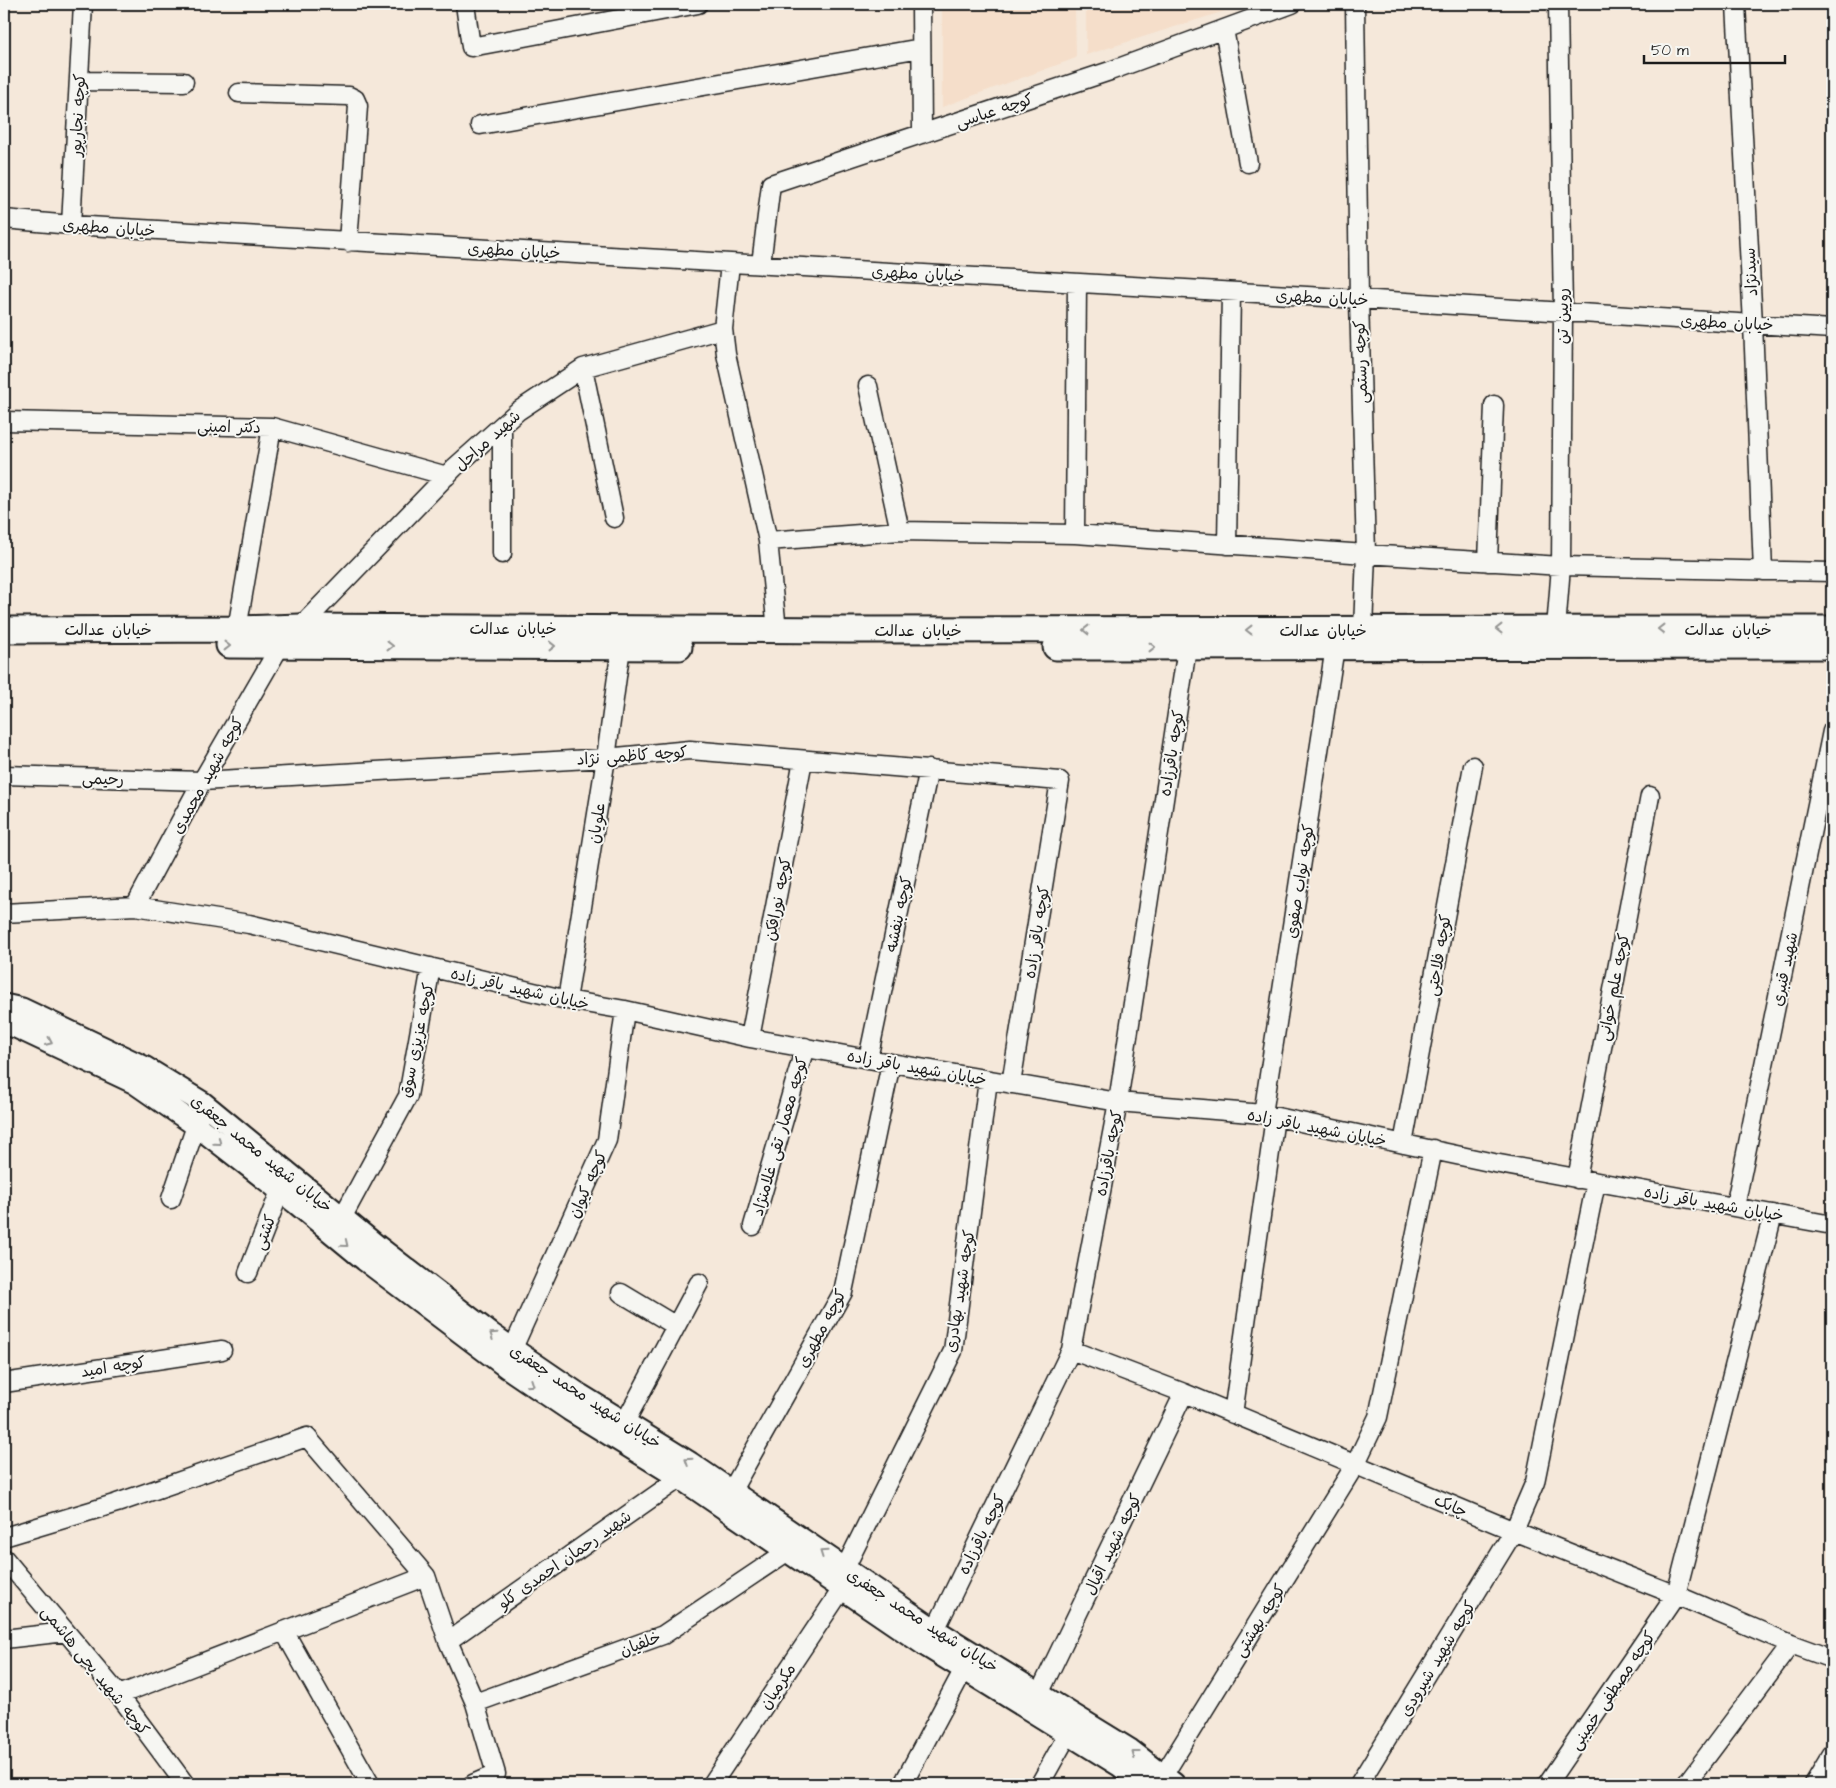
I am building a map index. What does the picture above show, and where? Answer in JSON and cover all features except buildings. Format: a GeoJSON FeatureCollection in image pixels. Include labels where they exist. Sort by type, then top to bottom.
{"type":"FeatureCollection","features":[{"type":"Feature","properties":{"kind":"main road","name":"خیابان عدالت"},"geometry":{"type":"LineString","coordinates":[[4,630],[300,627],[777,630],[1832,628]]}},
{"type":"Feature","properties":{"kind":"main road","name":"خیابان عدالت"},"geometry":{"type":"LineString","coordinates":[[4,647],[1186,648],[1832,646]]}},
{"type":"Feature","properties":{"kind":"street","name":"کوچه نجارپور"},"geometry":{"type":"LineString","coordinates":[[70,225],[83,4]]}},
{"type":"Feature","properties":{"kind":"street"},"geometry":{"type":"LineString","coordinates":[[465,4],[471,47],[698,4]]}},
{"type":"Feature","properties":{"kind":"street"},"geometry":{"type":"LineString","coordinates":[[921,4],[922,134]]}},
{"type":"Feature","properties":{"kind":"street","name":"کوچه عباسی"},"geometry":{"type":"LineString","coordinates":[[761,264],[771,184],[1110,72],[1292,4]]}},
{"type":"Feature","properties":{"kind":"street","name":"کوچه رستمی"},"geometry":{"type":"LineString","coordinates":[[1355,4],[1358,299],[1366,554],[1363,629]]}},
{"type":"Feature","properties":{"kind":"street","name":"رویین تن"},"geometry":{"type":"LineString","coordinates":[[1556,629],[1561,566],[1563,312],[1558,4]]}},
{"type":"Feature","properties":{"kind":"street","name":"سیدنژاد"},"geometry":{"type":"LineString","coordinates":[[1736,4],[1753,324],[1763,571]]}},
{"type":"Feature","properties":{"kind":"street"},"geometry":{"type":"LineString","coordinates":[[1224,29],[1248,163]]}},
{"type":"Feature","properties":{"kind":"street"},"geometry":{"type":"LineString","coordinates":[[480,125],[921,48]]}},
{"type":"Feature","properties":{"kind":"street"},"geometry":{"type":"LineString","coordinates":[[79,81],[184,82]]}},
{"type":"Feature","properties":{"kind":"street"},"geometry":{"type":"LineString","coordinates":[[239,92],[349,96],[355,99],[358,106],[348,242]]}},
{"type":"Feature","properties":{"kind":"street","name":"خیابان مطهری"},"geometry":{"type":"LineString","coordinates":[[4,219],[70,225],[348,242],[518,250],[730,264],[761,264],[1832,329]]}},
{"type":"Feature","properties":{"kind":"street"},"geometry":{"type":"LineString","coordinates":[[730,264],[723,330],[726,354],[768,540],[777,630]]}},
{"type":"Feature","properties":{"kind":"street"},"geometry":{"type":"LineString","coordinates":[[1075,534],[1077,283]]}},
{"type":"Feature","properties":{"kind":"street"},"geometry":{"type":"LineString","coordinates":[[1227,544],[1231,292]]}},
{"type":"Feature","properties":{"kind":"street","name":"شهید مراحل"},"geometry":{"type":"LineString","coordinates":[[300,627],[447,476],[518,411],[583,368],[723,330]]}},
{"type":"Feature","properties":{"kind":"street"},"geometry":{"type":"LineString","coordinates":[[583,368],[614,518]]}},
{"type":"Feature","properties":{"kind":"street"},"geometry":{"type":"LineString","coordinates":[[868,386],[900,531]]}},
{"type":"Feature","properties":{"kind":"street"},"geometry":{"type":"LineString","coordinates":[[1488,562],[1494,405]]}},
{"type":"Feature","properties":{"kind":"street","name":"دکتر امینی"},"geometry":{"type":"LineString","coordinates":[[4,421],[272,427],[447,476]]}},
{"type":"Feature","properties":{"kind":"street"},"geometry":{"type":"LineString","coordinates":[[502,426],[502,554]]}},
{"type":"Feature","properties":{"kind":"street"},"geometry":{"type":"LineString","coordinates":[[236,629],[272,427]]}},
{"type":"Feature","properties":{"kind":"street"},"geometry":{"type":"LineString","coordinates":[[768,540],[900,531],[1075,534],[1561,566],[1832,572]]}},
{"type":"Feature","properties":{"kind":"street","name":"کوچه شهید محمدی"},"geometry":{"type":"LineString","coordinates":[[135,906],[202,780],[280,646]]}},
{"type":"Feature","properties":{"kind":"street","name":"علویان"},"geometry":{"type":"LineString","coordinates":[[567,1000],[606,758],[621,647]]}},
{"type":"Feature","properties":{"kind":"street","name":"کوچه نواب صفوی"},"geometry":{"type":"LineString","coordinates":[[1233,1414],[1269,1116],[1335,647]]}},
{"type":"Feature","properties":{"kind":"street","name":"کوچه باقرزاده"},"geometry":{"type":"LineString","coordinates":[[935,1630],[1071,1350],[1118,1102],[1186,648]]}},
{"type":"Feature","properties":{"kind":"street","name":"شهید قنبری"},"geometry":{"type":"LineString","coordinates":[[1735,1207],[1832,732]]}},
{"type":"Feature","properties":{"kind":"street","name":"کوچه کاظمی نژاد"},"geometry":{"type":"LineString","coordinates":[[202,780],[606,758],[690,750],[1060,781]]}},
{"type":"Feature","properties":{"kind":"street","name":"کوچه نورافکن"},"geometry":{"type":"LineString","coordinates":[[750,1038],[803,760]]}},
{"type":"Feature","properties":{"kind":"street","name":"کوچه فلاحتی"},"geometry":{"type":"LineString","coordinates":[[1403,1144],[1473,766]]}},
{"type":"Feature","properties":{"kind":"street","name":"کوچه بنفشه"},"geometry":{"type":"LineString","coordinates":[[868,1060],[928,770]]}},
{"type":"Feature","properties":{"kind":"street","name":"رحیمی"},"geometry":{"type":"LineString","coordinates":[[4,775],[202,780]]}},
{"type":"Feature","properties":{"kind":"street","name":"کوچه باقر زاده"},"geometry":{"type":"LineString","coordinates":[[1011,1084],[1060,781]]}},
{"type":"Feature","properties":{"kind":"street","name":"کوچه علم خوانی"},"geometry":{"type":"LineString","coordinates":[[1577,1178],[1650,796]]}},
{"type":"Feature","properties":{"kind":"street","name":"خیابان شهید باقر زاده"},"geometry":{"type":"LineString","coordinates":[[4,913],[135,906],[249,924],[567,1000],[625,1010],[750,1038],[1118,1102],[1269,1116],[1596,1182],[1832,1225]]}},
{"type":"Feature","properties":{"kind":"street","name":"کوچه عزیزی سوق"},"geometry":{"type":"LineString","coordinates":[[342,1218],[408,1096],[431,967]]}},
{"type":"Feature","properties":{"kind":"street","name":"خیابان شهید محمد جعفری"},"geometry":{"type":"LineString","coordinates":[[4,1005],[22,1009],[144,1067],[203,1104],[280,1169],[490,1334],[580,1395],[732,1490],[844,1578],[925,1646],[1119,1765],[1144,1784]]}},
{"type":"Feature","properties":{"kind":"street","name":"کوچه کیوان"},"geometry":{"type":"LineString","coordinates":[[513,1348],[607,1140],[625,1010]]}},
{"type":"Feature","properties":{"kind":"street","name":"خیابان شهید محمد جعفری"},"geometry":{"type":"LineString","coordinates":[[4,1024],[16,1027],[135,1083],[197,1126],[365,1260],[508,1368],[570,1410],[680,1478],[788,1551],[844,1578],[935,1630],[1130,1750],[1168,1780]]}},
{"type":"Feature","properties":{"kind":"street","name":"کوچه معمار تقی غلامنژاد"},"geometry":{"type":"LineString","coordinates":[[753,1226],[805,1047]]}},
{"type":"Feature","properties":{"kind":"street","name":"کوچه مطهری"},"geometry":{"type":"LineString","coordinates":[[732,1490],[842,1292],[891,1064]]}},
{"type":"Feature","properties":{"kind":"street","name":"کوچه شهید بهادری"},"geometry":{"type":"LineString","coordinates":[[844,1578],[953,1351],[988,1080]]}},
{"type":"Feature","properties":{"kind":"street"},"geometry":{"type":"LineString","coordinates":[[171,1199],[203,1104]]}},
{"type":"Feature","properties":{"kind":"street","name":"کوچه بهشتی"},"geometry":{"type":"LineString","coordinates":[[1168,1780],[1354,1465],[1378,1417],[1433,1149]]}},
{"type":"Feature","properties":{"kind":"street","name":"کوچه شهید شیرودی"},"geometry":{"type":"LineString","coordinates":[[1359,1784],[1514,1531],[1535,1482],[1596,1182]]}},
{"type":"Feature","properties":{"kind":"street","name":"کشتی"},"geometry":{"type":"LineString","coordinates":[[248,1273],[280,1191]]}},
{"type":"Feature","properties":{"kind":"street"},"geometry":{"type":"LineString","coordinates":[[1676,1595],[1773,1214]]}},
{"type":"Feature","properties":{"kind":"street"},"geometry":{"type":"LineString","coordinates":[[625,1422],[699,1283]]}},
{"type":"Feature","properties":{"kind":"street"},"geometry":{"type":"LineString","coordinates":[[621,1293],[676,1326]]}},
{"type":"Feature","properties":{"kind":"street","name":"کوچه امید"},"geometry":{"type":"LineString","coordinates":[[4,1383],[222,1350]]}},
{"type":"Feature","properties":{"kind":"street","name":"چابک"},"geometry":{"type":"LineString","coordinates":[[1071,1350],[1184,1393],[1514,1531],[1676,1595],[1791,1644],[1832,1658]]}},
{"type":"Feature","properties":{"kind":"street","name":"کوچه شهید اقبال"},"geometry":{"type":"LineString","coordinates":[[1039,1694],[1184,1393]]}},
{"type":"Feature","properties":{"kind":"street"},"geometry":{"type":"LineString","coordinates":[[4,1537],[117,1503],[307,1437],[426,1576],[448,1641],[475,1703],[496,1774],[473,1784]]}},
{"type":"Feature","properties":{"kind":"street","name":"شهید رحمان احمدی کلو"},"geometry":{"type":"LineString","coordinates":[[448,1641],[680,1478]]}},
{"type":"Feature","properties":{"kind":"street","name":"خلفیان"},"geometry":{"type":"LineString","coordinates":[[475,1703],[664,1635],[788,1551]]}},
{"type":"Feature","properties":{"kind":"street","name":"کوچه شهید یحی هاشمی"},"geometry":{"type":"LineString","coordinates":[[4,1558],[119,1696],[185,1784]]}},
{"type":"Feature","properties":{"kind":"street"},"geometry":{"type":"LineString","coordinates":[[119,1696],[426,1576]]}},
{"type":"Feature","properties":{"kind":"street","name":"مکرمیان"},"geometry":{"type":"LineString","coordinates":[[712,1784],[844,1578]]}},
{"type":"Feature","properties":{"kind":"street","name":"کوچه مصطفی خمینی"},"geometry":{"type":"LineString","coordinates":[[1547,1784],[1676,1595]]}},
{"type":"Feature","properties":{"kind":"street"},"geometry":{"type":"LineString","coordinates":[[284,1631],[370,1784]]}},
{"type":"Feature","properties":{"kind":"street"},"geometry":{"type":"LineString","coordinates":[[4,1639],[66,1632]]}},
{"type":"Feature","properties":{"kind":"street"},"geometry":{"type":"LineString","coordinates":[[1686,1784],[1791,1644]]}},
{"type":"Feature","properties":{"kind":"street"},"geometry":{"type":"LineString","coordinates":[[903,1784],[964,1669]]}},
{"type":"Feature","properties":{"kind":"street"},"geometry":{"type":"LineString","coordinates":[[1040,1784],[1068,1734]]}},
{"type":"Feature","properties":{"kind":"street"},"geometry":{"type":"LineString","coordinates":[[1814,1784],[1832,1754]]}},
{"type":"Feature","properties":{"kind":"shaded area"},"geometry":{"type":"Polygon","coordinates":[[[942,4],[1075,4],[1076,58],[942,107],[942,4]]]}},
{"type":"Feature","properties":{"kind":"shaded area"},"geometry":{"type":"Polygon","coordinates":[[[1086,4],[1247,4],[1086,55],[1086,4]]]}}]}
